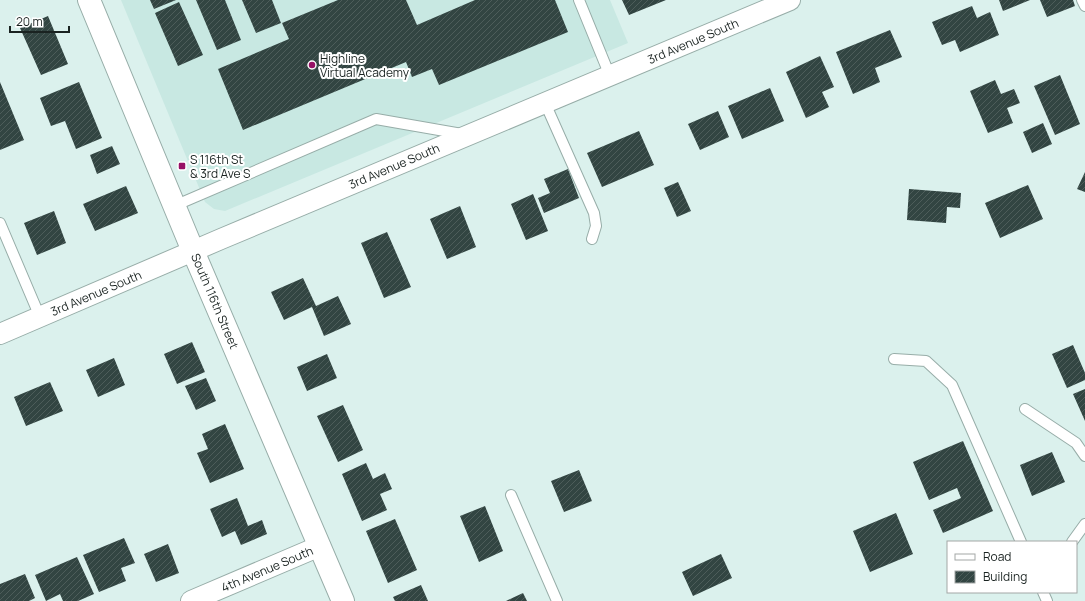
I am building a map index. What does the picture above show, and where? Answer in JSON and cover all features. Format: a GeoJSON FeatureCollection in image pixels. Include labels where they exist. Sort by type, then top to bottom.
{"type":"FeatureCollection","features":[{"type":"Feature","properties":{"kind":"street","name":"South 116th Street"},"geometry":{"type":"LineString","coordinates":[[89,0],[193,251],[343,601]]}},
{"type":"Feature","properties":{"kind":"street","name":"3rd Avenue South"},"geometry":{"type":"LineString","coordinates":[[0,334],[193,251],[790,0]]}},
{"type":"Feature","properties":{"kind":"street","name":"4th Avenue South"},"geometry":{"type":"LineString","coordinates":[[191,601],[320,546]]}},
{"type":"Feature","properties":{"kind":"lane"},"geometry":{"type":"LineString","coordinates":[[579,0],[610,76]]}},
{"type":"Feature","properties":{"kind":"lane"},"geometry":{"type":"LineString","coordinates":[[1082,0],[1085,6]]}},
{"type":"Feature","properties":{"kind":"lane"},"geometry":{"type":"LineString","coordinates":[[545,103],[594,213],[596,226],[592,239]]}},
{"type":"Feature","properties":{"kind":"lane"},"geometry":{"type":"LineString","coordinates":[[174,206],[376,119],[468,135]]}},
{"type":"Feature","properties":{"kind":"lane"},"geometry":{"type":"LineString","coordinates":[[0,223],[40,317]]}},
{"type":"Feature","properties":{"kind":"lane"},"geometry":{"type":"LineString","coordinates":[[894,360],[926,361],[952,385],[1021,541]]}},
{"type":"Feature","properties":{"kind":"lane"},"geometry":{"type":"LineString","coordinates":[[1025,409],[1076,443],[1085,456]]}},
{"type":"Feature","properties":{"kind":"lane"},"geometry":{"type":"LineString","coordinates":[[511,495],[557,601]]}},
{"type":"Feature","properties":{"kind":"lane"},"geometry":{"type":"LineString","coordinates":[[1073,541],[1085,524]]}},
{"type":"Feature","properties":{"kind":"shaded area"},"geometry":{"type":"Polygon","coordinates":[[[121,0],[610,0],[628,43],[225,211],[214,209],[205,202],[121,0]]]}},
{"type":"Feature","properties":{"kind":"building"},"geometry":{"type":"Polygon","coordinates":[[[150,0],[176,0],[154,9],[150,0]]]}},
{"type":"Feature","properties":{"kind":"building"},"geometry":{"type":"Polygon","coordinates":[[[196,0],[225,0],[241,40],[217,50],[196,0]]]}},
{"type":"Feature","properties":{"kind":"building"},"geometry":{"type":"Polygon","coordinates":[[[242,0],[272,0],[281,23],[256,33],[242,0]]]}},
{"type":"Feature","properties":{"kind":"building","name":"Highline Virtual Academy"},"geometry":{"type":"Polygon","coordinates":[[[338,0],[406,0],[417,25],[475,0],[555,0],[568,32],[439,85],[432,69],[412,77],[406,62],[243,130],[218,69],[289,39],[282,23],[338,0]]]}},
{"type":"Feature","properties":{"kind":"building"},"geometry":{"type":"Polygon","coordinates":[[[622,0],[666,0],[629,15],[622,0]]]}},
{"type":"Feature","properties":{"kind":"building"},"geometry":{"type":"Polygon","coordinates":[[[999,0],[1030,0],[1003,11],[999,0]]]}},
{"type":"Feature","properties":{"kind":"building"},"geometry":{"type":"Polygon","coordinates":[[[1040,0],[1073,0],[1075,6],[1047,17],[1040,0]]]}},
{"type":"Feature","properties":{"kind":"building"},"geometry":{"type":"Polygon","coordinates":[[[179,2],[203,55],[178,66],[155,13],[179,2]]]}},
{"type":"Feature","properties":{"kind":"building"},"geometry":{"type":"Polygon","coordinates":[[[972,6],[977,18],[990,12],[999,35],[960,52],[955,40],[942,45],[932,22],[972,6]]]}},
{"type":"Feature","properties":{"kind":"building"},"geometry":{"type":"Polygon","coordinates":[[[48,16],[68,64],[41,75],[20,28],[48,16]]]}},
{"type":"Feature","properties":{"kind":"building"},"geometry":{"type":"Polygon","coordinates":[[[890,30],[902,57],[875,68],[880,82],[853,94],[836,52],[890,30]]]}},
{"type":"Feature","properties":{"kind":"building"},"geometry":{"type":"Polygon","coordinates":[[[820,56],[834,87],[822,92],[829,107],[806,118],[786,72],[820,56]]]}},
{"type":"Feature","properties":{"kind":"building"},"geometry":{"type":"Polygon","coordinates":[[[1060,75],[1080,124],[1055,135],[1034,86],[1060,75]]]}},
{"type":"Feature","properties":{"kind":"building"},"geometry":{"type":"Polygon","coordinates":[[[995,80],[1001,94],[1014,89],[1020,103],[1007,108],[1013,123],[988,133],[970,91],[995,80]]]}},
{"type":"Feature","properties":{"kind":"building"},"geometry":{"type":"Polygon","coordinates":[[[0,82],[24,140],[0,150],[0,82]]]}},
{"type":"Feature","properties":{"kind":"building"},"geometry":{"type":"Polygon","coordinates":[[[79,82],[102,138],[76,149],[65,121],[51,126],[40,98],[79,82]]]}},
{"type":"Feature","properties":{"kind":"building"},"geometry":{"type":"Polygon","coordinates":[[[770,88],[784,121],[742,139],[728,106],[770,88]]]}},
{"type":"Feature","properties":{"kind":"building"},"geometry":{"type":"Polygon","coordinates":[[[718,111],[729,137],[700,150],[688,124],[718,111]]]}},
{"type":"Feature","properties":{"kind":"building"},"geometry":{"type":"Polygon","coordinates":[[[1043,123],[1052,144],[1032,153],[1023,132],[1043,123]]]}},
{"type":"Feature","properties":{"kind":"building"},"geometry":{"type":"Polygon","coordinates":[[[639,131],[654,165],[602,187],[587,153],[639,131]]]}},
{"type":"Feature","properties":{"kind":"building"},"geometry":{"type":"Polygon","coordinates":[[[112,146],[120,164],[97,174],[90,155],[112,146]]]}},
{"type":"Feature","properties":{"kind":"building"},"geometry":{"type":"Polygon","coordinates":[[[568,169],[579,198],[544,213],[538,198],[550,193],[544,179],[568,169]]]}},
{"type":"Feature","properties":{"kind":"building"},"geometry":{"type":"Polygon","coordinates":[[[1085,172],[1085,192],[1077,189],[1085,172]]]}},
{"type":"Feature","properties":{"kind":"building"},"geometry":{"type":"Polygon","coordinates":[[[678,182],[691,211],[677,217],[664,188],[678,182]]]}},
{"type":"Feature","properties":{"kind":"building"},"geometry":{"type":"Polygon","coordinates":[[[1028,185],[1043,219],[1000,238],[985,203],[1028,185]]]}},
{"type":"Feature","properties":{"kind":"building"},"geometry":{"type":"Polygon","coordinates":[[[126,186],[138,213],[95,231],[83,204],[126,186]]]}},
{"type":"Feature","properties":{"kind":"building"},"geometry":{"type":"Polygon","coordinates":[[[909,189],[961,193],[960,208],[947,207],[946,223],[907,220],[909,189]]]}},
{"type":"Feature","properties":{"kind":"building"},"geometry":{"type":"Polygon","coordinates":[[[533,194],[548,231],[526,240],[511,204],[533,194]]]}},
{"type":"Feature","properties":{"kind":"building"},"geometry":{"type":"Polygon","coordinates":[[[460,206],[476,247],[447,259],[430,219],[460,206]]]}},
{"type":"Feature","properties":{"kind":"building"},"geometry":{"type":"Polygon","coordinates":[[[54,211],[66,243],[37,255],[24,223],[54,211]]]}},
{"type":"Feature","properties":{"kind":"building"},"geometry":{"type":"Polygon","coordinates":[[[387,232],[411,287],[384,298],[361,243],[387,232]]]}},
{"type":"Feature","properties":{"kind":"building"},"geometry":{"type":"Polygon","coordinates":[[[303,278],[316,306],[338,296],[351,324],[324,336],[312,307],[284,320],[271,292],[303,278]]]}},
{"type":"Feature","properties":{"kind":"building"},"geometry":{"type":"Polygon","coordinates":[[[192,342],[205,372],[177,384],[164,354],[192,342]]]}},
{"type":"Feature","properties":{"kind":"building"},"geometry":{"type":"Polygon","coordinates":[[[1073,345],[1085,373],[1085,380],[1067,388],[1052,354],[1073,345]]]}},
{"type":"Feature","properties":{"kind":"building"},"geometry":{"type":"Polygon","coordinates":[[[327,354],[337,378],[307,391],[297,367],[327,354]]]}},
{"type":"Feature","properties":{"kind":"building"},"geometry":{"type":"Polygon","coordinates":[[[114,358],[125,385],[98,397],[86,370],[114,358]]]}},
{"type":"Feature","properties":{"kind":"building"},"geometry":{"type":"Polygon","coordinates":[[[206,378],[216,401],[196,410],[185,386],[206,378]]]}},
{"type":"Feature","properties":{"kind":"building"},"geometry":{"type":"Polygon","coordinates":[[[50,382],[63,411],[26,426],[14,397],[50,382]]]}},
{"type":"Feature","properties":{"kind":"building"},"geometry":{"type":"Polygon","coordinates":[[[1085,389],[1085,421],[1073,394],[1085,389]]]}},
{"type":"Feature","properties":{"kind":"building"},"geometry":{"type":"Polygon","coordinates":[[[343,405],[363,450],[338,462],[317,416],[343,405]]]}},
{"type":"Feature","properties":{"kind":"building"},"geometry":{"type":"Polygon","coordinates":[[[225,424],[244,469],[210,483],[197,453],[208,449],[202,434],[225,424]]]}},
{"type":"Feature","properties":{"kind":"building"},"geometry":{"type":"Polygon","coordinates":[[[963,441],[993,511],[943,533],[933,510],[961,498],[957,488],[929,500],[913,462],[963,441]]]}},
{"type":"Feature","properties":{"kind":"building"},"geometry":{"type":"Polygon","coordinates":[[[1052,452],[1065,482],[1032,496],[1020,465],[1052,452]]]}},
{"type":"Feature","properties":{"kind":"building"},"geometry":{"type":"Polygon","coordinates":[[[366,463],[373,479],[385,473],[392,489],[380,494],[387,510],[362,521],[342,474],[366,463]]]}},
{"type":"Feature","properties":{"kind":"building"},"geometry":{"type":"Polygon","coordinates":[[[579,470],[592,501],[564,512],[551,481],[579,470]]]}},
{"type":"Feature","properties":{"kind":"building"},"geometry":{"type":"Polygon","coordinates":[[[237,498],[248,526],[262,520],[267,534],[241,545],[235,531],[222,537],[210,509],[237,498]]]}},
{"type":"Feature","properties":{"kind":"building"},"geometry":{"type":"Polygon","coordinates":[[[485,506],[503,551],[479,562],[460,516],[485,506]]]}},
{"type":"Feature","properties":{"kind":"building"},"geometry":{"type":"Polygon","coordinates":[[[896,513],[913,554],[870,572],[853,531],[896,513]]]}},
{"type":"Feature","properties":{"kind":"building"},"geometry":{"type":"Polygon","coordinates":[[[395,519],[417,570],[388,583],[366,531],[395,519]]]}},
{"type":"Feature","properties":{"kind":"building"},"geometry":{"type":"Polygon","coordinates":[[[124,538],[135,563],[121,568],[126,581],[99,592],[83,555],[124,538]]]}},
{"type":"Feature","properties":{"kind":"building"},"geometry":{"type":"Polygon","coordinates":[[[168,544],[179,573],[156,582],[144,554],[168,544]]]}},
{"type":"Feature","properties":{"kind":"building"},"geometry":{"type":"Polygon","coordinates":[[[721,554],[732,578],[693,596],[682,572],[721,554]]]}},
{"type":"Feature","properties":{"kind":"building"},"geometry":{"type":"Polygon","coordinates":[[[77,557],[94,594],[78,601],[63,601],[60,594],[46,601],[35,575],[77,557]]]}},
{"type":"Feature","properties":{"kind":"building"},"geometry":{"type":"Polygon","coordinates":[[[25,574],[35,598],[29,601],[0,601],[0,584],[25,574]]]}},
{"type":"Feature","properties":{"kind":"building"},"geometry":{"type":"Polygon","coordinates":[[[421,585],[428,601],[395,601],[393,597],[421,585]]]}},
{"type":"Feature","properties":{"kind":"building"},"geometry":{"type":"Polygon","coordinates":[[[523,593],[527,601],[506,601],[523,593]]]}},
{"type":"Feature","properties":{"kind":"place","name":"Highline Virtual Academy"},"geometry":{"type":"Point","coordinates":[312,65]}},
{"type":"Feature","properties":{"kind":"place","name":"S 116th St & 3rd Ave S"},"geometry":{"type":"Point","coordinates":[182,166]}}]}
